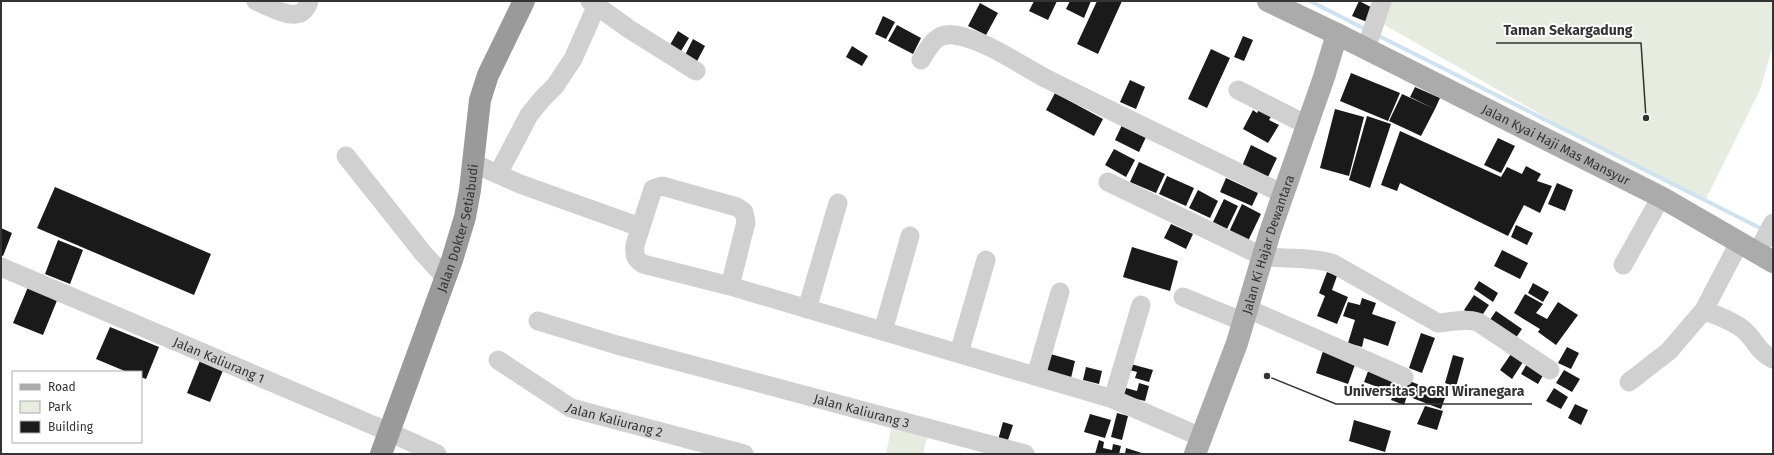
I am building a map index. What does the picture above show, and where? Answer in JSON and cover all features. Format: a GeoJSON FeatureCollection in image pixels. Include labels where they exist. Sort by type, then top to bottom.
{"type":"FeatureCollection","features":[{"type":"Feature","properties":{"kind":"highway","name":"Jalan Dokter Setiabudi"},"geometry":{"type":"LineString","coordinates":[[381,454],[446,278],[465,218],[480,100],[488,75],[524,1]]}},
{"type":"Feature","properties":{"kind":"main road","name":"Jalan Kyai Haji Mas Mansyur"},"geometry":{"type":"LineString","coordinates":[[1268,1],[1337,34],[1367,46],[1661,197],[1762,243]]}},
{"type":"Feature","properties":{"kind":"main road","name":"Jalan Ki Hajar Dewantara"},"geometry":{"type":"LineString","coordinates":[[1198,446],[1246,315],[1283,194],[1337,34]]}},
{"type":"Feature","properties":{"kind":"street"},"geometry":{"type":"LineString","coordinates":[[256,1],[292,15],[300,14],[306,10],[309,1]]}},
{"type":"Feature","properties":{"kind":"street"},"geometry":{"type":"LineString","coordinates":[[1367,46],[1382,1]]}},
{"type":"Feature","properties":{"kind":"street"},"geometry":{"type":"LineString","coordinates":[[498,174],[529,115],[554,86],[573,59],[593,3],[629,29],[696,71]]}},
{"type":"Feature","properties":{"kind":"street"},"geometry":{"type":"LineString","coordinates":[[921,60],[933,40],[941,36],[954,34],[973,40],[1048,79],[1283,194]]}},
{"type":"Feature","properties":{"kind":"street"},"geometry":{"type":"LineString","coordinates":[[1238,90],[1307,126]]}},
{"type":"Feature","properties":{"kind":"street"},"geometry":{"type":"LineString","coordinates":[[346,156],[423,253],[446,278]]}},
{"type":"Feature","properties":{"kind":"street"},"geometry":{"type":"LineString","coordinates":[[473,163],[564,200],[640,227]]}},
{"type":"Feature","properties":{"kind":"street"},"geometry":{"type":"LineString","coordinates":[[1108,182],[1260,267],[1277,259],[1317,259],[1332,263],[1438,323],[1467,319],[1478,322],[1550,370]]}},
{"type":"Feature","properties":{"kind":"street"},"geometry":{"type":"LineString","coordinates":[[730,286],[746,222],[744,212],[737,207],[662,186],[657,186],[653,189],[650,194],[640,227],[634,252],[636,259],[643,264],[730,286],[1113,399],[1198,446]]}},
{"type":"Feature","properties":{"kind":"street"},"geometry":{"type":"LineString","coordinates":[[1623,265],[1661,197]]}},
{"type":"Feature","properties":{"kind":"street"},"geometry":{"type":"LineString","coordinates":[[807,309],[838,203]]}},
{"type":"Feature","properties":{"kind":"street"},"geometry":{"type":"LineString","coordinates":[[883,331],[910,236]]}},
{"type":"Feature","properties":{"kind":"street"},"geometry":{"type":"LineString","coordinates":[[1629,382],[1669,351],[1762,243]]}},
{"type":"Feature","properties":{"kind":"street"},"geometry":{"type":"LineString","coordinates":[[958,353],[986,260]]}},
{"type":"Feature","properties":{"kind":"street","name":"Jalan Kaliurang 1"},"geometry":{"type":"LineString","coordinates":[[1,267],[389,432],[437,454]]}},
{"type":"Feature","properties":{"kind":"street"},"geometry":{"type":"LineString","coordinates":[[1036,376],[1060,292]]}},
{"type":"Feature","properties":{"kind":"street"},"geometry":{"type":"LineString","coordinates":[[1183,297],[1246,315],[1404,377]]}},
{"type":"Feature","properties":{"kind":"street"},"geometry":{"type":"LineString","coordinates":[[1113,399],[1141,305]]}},
{"type":"Feature","properties":{"kind":"street"},"geometry":{"type":"LineString","coordinates":[[1704,310],[1742,329],[1750,336],[1760,351],[1773,359]]}},
{"type":"Feature","properties":{"kind":"street","name":"Jalan Kaliurang 3"},"geometry":{"type":"LineString","coordinates":[[538,321],[617,346],[1021,454]]}},
{"type":"Feature","properties":{"kind":"street","name":"Jalan Kaliurang 2"},"geometry":{"type":"LineString","coordinates":[[498,360],[571,408],[744,454]]}},
{"type":"Feature","properties":{"kind":"green space"},"geometry":{"type":"Polygon","coordinates":[[[1383,1],[1773,1],[1773,45],[1760,90],[1705,201],[1594,145],[1376,20],[1383,1]]]}},
{"type":"Feature","properties":{"kind":"green space"},"geometry":{"type":"Polygon","coordinates":[[[892,424],[928,433],[923,454],[886,454],[892,424]]]}},
{"type":"Feature","properties":{"kind":"building"},"geometry":{"type":"Polygon","coordinates":[[[1034,1],[1057,1],[1048,20],[1029,11],[1034,1]]]}},
{"type":"Feature","properties":{"kind":"building"},"geometry":{"type":"Polygon","coordinates":[[[1070,1],[1091,1],[1084,18],[1066,9],[1070,1]]]}},
{"type":"Feature","properties":{"kind":"building"},"geometry":{"type":"Polygon","coordinates":[[[1097,1],[1122,1],[1098,54],[1077,44],[1097,1]]]}},
{"type":"Feature","properties":{"kind":"building"},"geometry":{"type":"Polygon","coordinates":[[[1359,1],[1373,8],[1367,22],[1352,16],[1359,1]]]}},
{"type":"Feature","properties":{"kind":"building"},"geometry":{"type":"Polygon","coordinates":[[[980,3],[998,13],[986,35],[968,26],[980,3]]]}},
{"type":"Feature","properties":{"kind":"building"},"geometry":{"type":"Polygon","coordinates":[[[883,16],[895,22],[886,39],[875,34],[883,16]]]}},
{"type":"Feature","properties":{"kind":"building"},"geometry":{"type":"Polygon","coordinates":[[[897,25],[921,38],[913,54],[888,41],[897,25]]]}},
{"type":"Feature","properties":{"kind":"building"},"geometry":{"type":"Polygon","coordinates":[[[678,31],[689,38],[678,56],[667,50],[678,31]]]}},
{"type":"Feature","properties":{"kind":"building"},"geometry":{"type":"Polygon","coordinates":[[[1243,36],[1253,40],[1244,61],[1234,57],[1243,36]]]}},
{"type":"Feature","properties":{"kind":"building"},"geometry":{"type":"Polygon","coordinates":[[[693,39],[705,46],[695,65],[683,59],[693,39]]]}},
{"type":"Feature","properties":{"kind":"building"},"geometry":{"type":"Polygon","coordinates":[[[852,46],[868,56],[862,66],[846,57],[852,46]]]}},
{"type":"Feature","properties":{"kind":"building"},"geometry":{"type":"Polygon","coordinates":[[[1211,49],[1230,58],[1207,108],[1188,99],[1211,49]]]}},
{"type":"Feature","properties":{"kind":"building"},"geometry":{"type":"Polygon","coordinates":[[[1351,73],[1400,93],[1388,121],[1340,101],[1351,73]]]}},
{"type":"Feature","properties":{"kind":"building"},"geometry":{"type":"Polygon","coordinates":[[[1130,80],[1145,87],[1136,109],[1120,102],[1130,80]]]}},
{"type":"Feature","properties":{"kind":"building"},"geometry":{"type":"Polygon","coordinates":[[[1415,87],[1440,98],[1435,109],[1410,97],[1415,87]]]}},
{"type":"Feature","properties":{"kind":"building"},"geometry":{"type":"Polygon","coordinates":[[[1055,93],[1103,119],[1094,136],[1046,110],[1055,93]]]}},
{"type":"Feature","properties":{"kind":"building"},"geometry":{"type":"Polygon","coordinates":[[[1402,94],[1435,109],[1421,136],[1389,121],[1402,94]]]}},
{"type":"Feature","properties":{"kind":"building"},"geometry":{"type":"Polygon","coordinates":[[[1262,105],[1274,112],[1269,120],[1279,125],[1268,143],[1243,129],[1253,110],[1257,113],[1262,105]]]}},
{"type":"Feature","properties":{"kind":"building"},"geometry":{"type":"Polygon","coordinates":[[[1335,109],[1364,117],[1349,176],[1320,168],[1335,109]]]}},
{"type":"Feature","properties":{"kind":"building"},"geometry":{"type":"Polygon","coordinates":[[[1367,116],[1391,124],[1370,188],[1349,180],[1367,116]]]}},
{"type":"Feature","properties":{"kind":"building"},"geometry":{"type":"Polygon","coordinates":[[[1123,123],[1147,135],[1139,152],[1115,140],[1123,123]]]}},
{"type":"Feature","properties":{"kind":"building"},"geometry":{"type":"Polygon","coordinates":[[[1400,131],[1501,177],[1507,167],[1522,174],[1526,166],[1541,174],[1537,181],[1552,186],[1540,213],[1524,205],[1508,236],[1400,183],[1397,191],[1381,185],[1400,131]]]}},
{"type":"Feature","properties":{"kind":"building"},"geometry":{"type":"Polygon","coordinates":[[[1498,138],[1515,146],[1501,173],[1484,165],[1498,138]]]}},
{"type":"Feature","properties":{"kind":"building"},"geometry":{"type":"Polygon","coordinates":[[[1251,145],[1277,158],[1265,183],[1240,171],[1251,145]]]}},
{"type":"Feature","properties":{"kind":"building"},"geometry":{"type":"Polygon","coordinates":[[[1114,149],[1135,160],[1126,177],[1105,165],[1114,149]]]}},
{"type":"Feature","properties":{"kind":"building"},"geometry":{"type":"Polygon","coordinates":[[[1139,162],[1165,174],[1156,193],[1130,182],[1139,162]]]}},
{"type":"Feature","properties":{"kind":"building"},"geometry":{"type":"Polygon","coordinates":[[[1167,176],[1194,188],[1186,206],[1159,194],[1167,176]]]}},
{"type":"Feature","properties":{"kind":"building"},"geometry":{"type":"Polygon","coordinates":[[[1226,178],[1258,193],[1252,206],[1220,192],[1226,178]]]}},
{"type":"Feature","properties":{"kind":"building"},"geometry":{"type":"Polygon","coordinates":[[[1557,183],[1573,190],[1565,211],[1548,204],[1557,183]]]}},
{"type":"Feature","properties":{"kind":"building"},"geometry":{"type":"Polygon","coordinates":[[[55,187],[211,254],[194,295],[37,228],[55,187]]]}},
{"type":"Feature","properties":{"kind":"building"},"geometry":{"type":"Polygon","coordinates":[[[1198,190],[1218,201],[1210,218],[1189,208],[1198,190]]]}},
{"type":"Feature","properties":{"kind":"building"},"geometry":{"type":"Polygon","coordinates":[[[1224,199],[1238,206],[1227,229],[1213,222],[1224,199]]]}},
{"type":"Feature","properties":{"kind":"building"},"geometry":{"type":"Polygon","coordinates":[[[1242,204],[1261,214],[1247,243],[1228,234],[1242,204]]]}},
{"type":"Feature","properties":{"kind":"building"},"geometry":{"type":"Polygon","coordinates":[[[1171,224],[1193,234],[1186,249],[1164,238],[1171,224]]]}},
{"type":"Feature","properties":{"kind":"building"},"geometry":{"type":"Polygon","coordinates":[[[1516,225],[1533,233],[1527,245],[1511,237],[1516,225]]]}},
{"type":"Feature","properties":{"kind":"building"},"geometry":{"type":"Polygon","coordinates":[[[1,228],[12,233],[3,256],[1,255],[1,228]]]}},
{"type":"Feature","properties":{"kind":"building"},"geometry":{"type":"Polygon","coordinates":[[[58,240],[83,250],[70,284],[45,274],[58,240]]]}},
{"type":"Feature","properties":{"kind":"building"},"geometry":{"type":"Polygon","coordinates":[[[1132,247],[1178,261],[1170,291],[1123,277],[1132,247]]]}},
{"type":"Feature","properties":{"kind":"building"},"geometry":{"type":"Polygon","coordinates":[[[1502,250],[1528,263],[1520,279],[1494,266],[1502,250]]]}},
{"type":"Feature","properties":{"kind":"building"},"geometry":{"type":"Polygon","coordinates":[[[1327,272],[1337,276],[1332,290],[1348,297],[1337,324],[1317,316],[1325,296],[1319,293],[1327,272]]]}},
{"type":"Feature","properties":{"kind":"building"},"geometry":{"type":"Polygon","coordinates":[[[1479,281],[1498,293],[1493,302],[1474,289],[1479,281]]]}},
{"type":"Feature","properties":{"kind":"building"},"geometry":{"type":"Polygon","coordinates":[[[1533,283],[1549,292],[1543,302],[1528,293],[1533,283]]]}},
{"type":"Feature","properties":{"kind":"building"},"geometry":{"type":"Polygon","coordinates":[[[28,287],[58,298],[43,335],[13,323],[28,287]]]}},
{"type":"Feature","properties":{"kind":"building"},"geometry":{"type":"Polygon","coordinates":[[[1525,294],[1543,304],[1536,313],[1547,319],[1558,302],[1578,315],[1556,345],[1538,332],[1540,329],[1514,313],[1525,294]]]}},
{"type":"Feature","properties":{"kind":"building"},"geometry":{"type":"Polygon","coordinates":[[[1474,295],[1489,305],[1479,320],[1464,310],[1474,295]]]}},
{"type":"Feature","properties":{"kind":"building"},"geometry":{"type":"Polygon","coordinates":[[[1362,298],[1376,303],[1372,314],[1396,322],[1388,346],[1364,338],[1362,347],[1348,343],[1355,320],[1343,316],[1348,302],[1360,305],[1362,298]]]}},
{"type":"Feature","properties":{"kind":"building"},"geometry":{"type":"Polygon","coordinates":[[[1496,311],[1522,329],[1513,342],[1487,324],[1496,311]]]}},
{"type":"Feature","properties":{"kind":"building"},"geometry":{"type":"Polygon","coordinates":[[[110,327],[159,347],[146,379],[142,377],[142,371],[125,371],[96,359],[110,327]]]}},
{"type":"Feature","properties":{"kind":"building"},"geometry":{"type":"Polygon","coordinates":[[[1421,333],[1435,338],[1422,373],[1409,368],[1421,333]]]}},
{"type":"Feature","properties":{"kind":"building"},"geometry":{"type":"Polygon","coordinates":[[[1567,347],[1579,353],[1571,369],[1558,363],[1567,347]]]}},
{"type":"Feature","properties":{"kind":"building"},"geometry":{"type":"Polygon","coordinates":[[[1323,351],[1356,362],[1348,384],[1316,373],[1323,351]]]}},
{"type":"Feature","properties":{"kind":"building"},"geometry":{"type":"Polygon","coordinates":[[[1047,353],[1075,361],[1071,378],[1043,370],[1047,353]]]}},
{"type":"Feature","properties":{"kind":"building"},"geometry":{"type":"Polygon","coordinates":[[[1511,354],[1523,362],[1512,379],[1500,370],[1511,354]]]}},
{"type":"Feature","properties":{"kind":"building"},"geometry":{"type":"Polygon","coordinates":[[[1453,355],[1464,358],[1456,387],[1445,383],[1453,355]]]}},
{"type":"Feature","properties":{"kind":"building"},"geometry":{"type":"Polygon","coordinates":[[[201,358],[224,368],[210,402],[187,393],[201,358]]]}},
{"type":"Feature","properties":{"kind":"building"},"geometry":{"type":"Polygon","coordinates":[[[1528,362],[1545,372],[1538,384],[1521,374],[1528,362]]]}},
{"type":"Feature","properties":{"kind":"building"},"geometry":{"type":"Polygon","coordinates":[[[1127,363],[1153,370],[1149,382],[1135,378],[1137,372],[1126,369],[1127,363]]]}},
{"type":"Feature","properties":{"kind":"building"},"geometry":{"type":"Polygon","coordinates":[[[1370,366],[1446,395],[1441,409],[1407,396],[1404,405],[1391,400],[1394,393],[1364,382],[1370,366]]]}},
{"type":"Feature","properties":{"kind":"building"},"geometry":{"type":"Polygon","coordinates":[[[1086,367],[1102,371],[1099,384],[1083,380],[1086,367]]]}},
{"type":"Feature","properties":{"kind":"building"},"geometry":{"type":"Polygon","coordinates":[[[1564,370],[1580,379],[1572,392],[1556,383],[1564,370]]]}},
{"type":"Feature","properties":{"kind":"building"},"geometry":{"type":"Polygon","coordinates":[[[1139,383],[1149,386],[1145,401],[1123,396],[1126,388],[1137,391],[1139,383]]]}},
{"type":"Feature","properties":{"kind":"building"},"geometry":{"type":"Polygon","coordinates":[[[1554,388],[1568,397],[1561,409],[1546,401],[1554,388]]]}},
{"type":"Feature","properties":{"kind":"building"},"geometry":{"type":"Polygon","coordinates":[[[1575,404],[1588,410],[1581,425],[1568,418],[1575,404]]]}},
{"type":"Feature","properties":{"kind":"building"},"geometry":{"type":"Polygon","coordinates":[[[1425,406],[1443,411],[1437,430],[1417,424],[1425,406]]]}},
{"type":"Feature","properties":{"kind":"building"},"geometry":{"type":"Polygon","coordinates":[[[1117,413],[1128,416],[1122,440],[1111,437],[1117,413]]]}},
{"type":"Feature","properties":{"kind":"building"},"geometry":{"type":"Polygon","coordinates":[[[1090,414],[1111,420],[1105,438],[1084,432],[1090,414]]]}},
{"type":"Feature","properties":{"kind":"building"},"geometry":{"type":"Polygon","coordinates":[[[1354,420],[1391,431],[1385,452],[1349,441],[1354,420]]]}},
{"type":"Feature","properties":{"kind":"building"},"geometry":{"type":"Polygon","coordinates":[[[1003,422],[1013,425],[1007,443],[998,440],[1003,422]]]}},
{"type":"Feature","properties":{"kind":"building"},"geometry":{"type":"Polygon","coordinates":[[[1099,440],[1104,442],[1103,448],[1112,450],[1113,444],[1121,446],[1119,454],[1095,454],[1099,440]]]}},
{"type":"Feature","properties":{"kind":"building"},"geometry":{"type":"Polygon","coordinates":[[[1126,448],[1145,454],[1125,454],[1126,448]]]}},
{"type":"Feature","properties":{"kind":"waterway"},"geometry":{"type":"LineString","coordinates":[[1310,1],[1367,30]]}},
{"type":"Feature","properties":{"kind":"waterway"},"geometry":{"type":"LineString","coordinates":[[1377,35],[1764,230]]}},
{"type":"Feature","properties":{"kind":"place","name":"Taman Sekargadung"},"geometry":{"type":"Point","coordinates":[1646,118]}},
{"type":"Feature","properties":{"kind":"place","name":"Universitas PGRI Wiranegara"},"geometry":{"type":"Point","coordinates":[1267,376]}}]}
